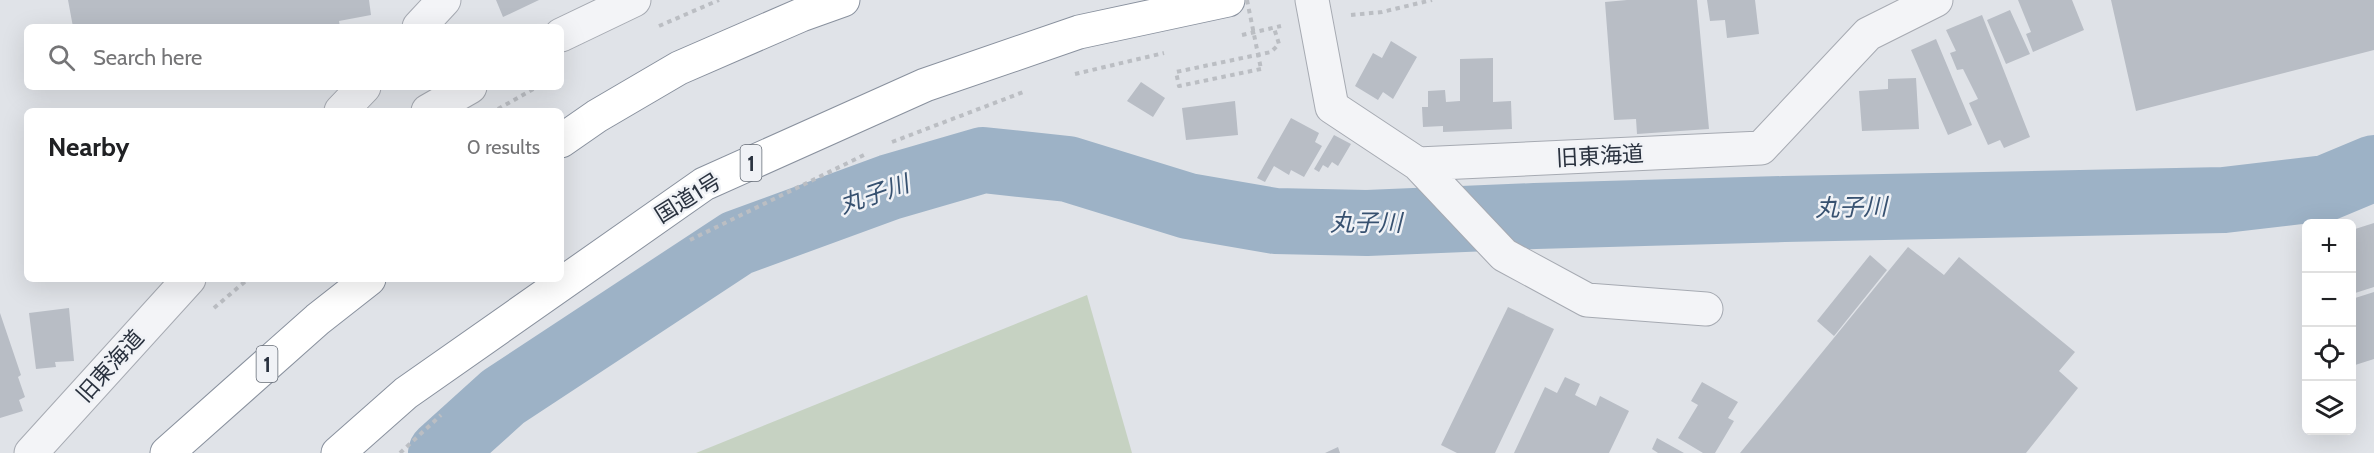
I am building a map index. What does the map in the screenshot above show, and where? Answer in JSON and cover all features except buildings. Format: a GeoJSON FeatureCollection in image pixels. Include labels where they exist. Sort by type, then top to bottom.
{"type":"FeatureCollection","features":[{"type":"Feature","properties":{"kind":"highway"},"geometry":{"type":"LineString","coordinates":[[564,139],[597,116],[679,68],[794,7],[843,0]]}},
{"type":"Feature","properties":{"kind":"highway","name":"国道1号"},"geometry":{"type":"LineString","coordinates":[[338,453],[406,393],[704,184],[936,82],[1079,32],[1228,0]]}},
{"type":"Feature","properties":{"kind":"highway","name":"1"},"geometry":{"type":"LineString","coordinates":[[167,453],[318,319],[365,282]]}},
{"type":"Feature","properties":{"kind":"street"},"geometry":{"type":"LineString","coordinates":[[422,24],[444,0]]}},
{"type":"Feature","properties":{"kind":"street"},"geometry":{"type":"LineString","coordinates":[[564,34],[634,0]]}},
{"type":"Feature","properties":{"kind":"street","name":"旧東海道"},"geometry":{"type":"LineString","coordinates":[[1427,174],[1761,148],[1868,34],[1936,0]]}},
{"type":"Feature","properties":{"kind":"street"},"geometry":{"type":"LineString","coordinates":[[1313,9],[1332,107],[1427,174],[1504,255],[1587,300],[1706,309]]}},
{"type":"Feature","properties":{"kind":"street"},"geometry":{"type":"LineString","coordinates":[[344,108],[360,90]]}},
{"type":"Feature","properties":{"kind":"street"},"geometry":{"type":"LineString","coordinates":[[433,108],[465,90]]}},
{"type":"Feature","properties":{"kind":"street","name":"旧東海道"},"geometry":{"type":"LineString","coordinates":[[31,453],[186,282]]}},
{"type":"Feature","properties":{"kind":"path"},"geometry":{"type":"LineString","coordinates":[[1246,0],[1254,34],[1256,46],[1258,57],[1261,69],[1179,86],[1176,72],[1250,56],[1261,54],[1271,52],[1279,44],[1275,28]]}},
{"type":"Feature","properties":{"kind":"path"},"geometry":{"type":"LineString","coordinates":[[1239,36],[1275,28],[1313,9],[1382,12],[1432,0]]}},
{"type":"Feature","properties":{"kind":"path"},"geometry":{"type":"LineString","coordinates":[[1064,76],[1169,52]]}},
{"type":"Feature","properties":{"kind":"path"},"geometry":{"type":"LineString","coordinates":[[891,142],[1032,89]]}},
{"type":"Feature","properties":{"kind":"path"},"geometry":{"type":"LineString","coordinates":[[500,108],[532,90]]}},
{"type":"Feature","properties":{"kind":"path"},"geometry":{"type":"LineString","coordinates":[[685,243],[870,152]]}},
{"type":"Feature","properties":{"kind":"path"},"geometry":{"type":"LineString","coordinates":[[400,453],[444,413]]}},
{"type":"Feature","properties":{"kind":"green space"},"geometry":{"type":"Polygon","coordinates":[[[1087,295],[1132,453],[696,453],[1087,295]]]}},
{"type":"Feature","properties":{"kind":"waterway","name":"丸子川"},"geometry":{"type":"LineString","coordinates":[[441,453],[503,397],[737,243],[890,187],[983,160],[1068,169],[1188,206],[1275,221],[1367,223],[1784,209],[2224,200],[2326,188],[2374,168]]}}]}
